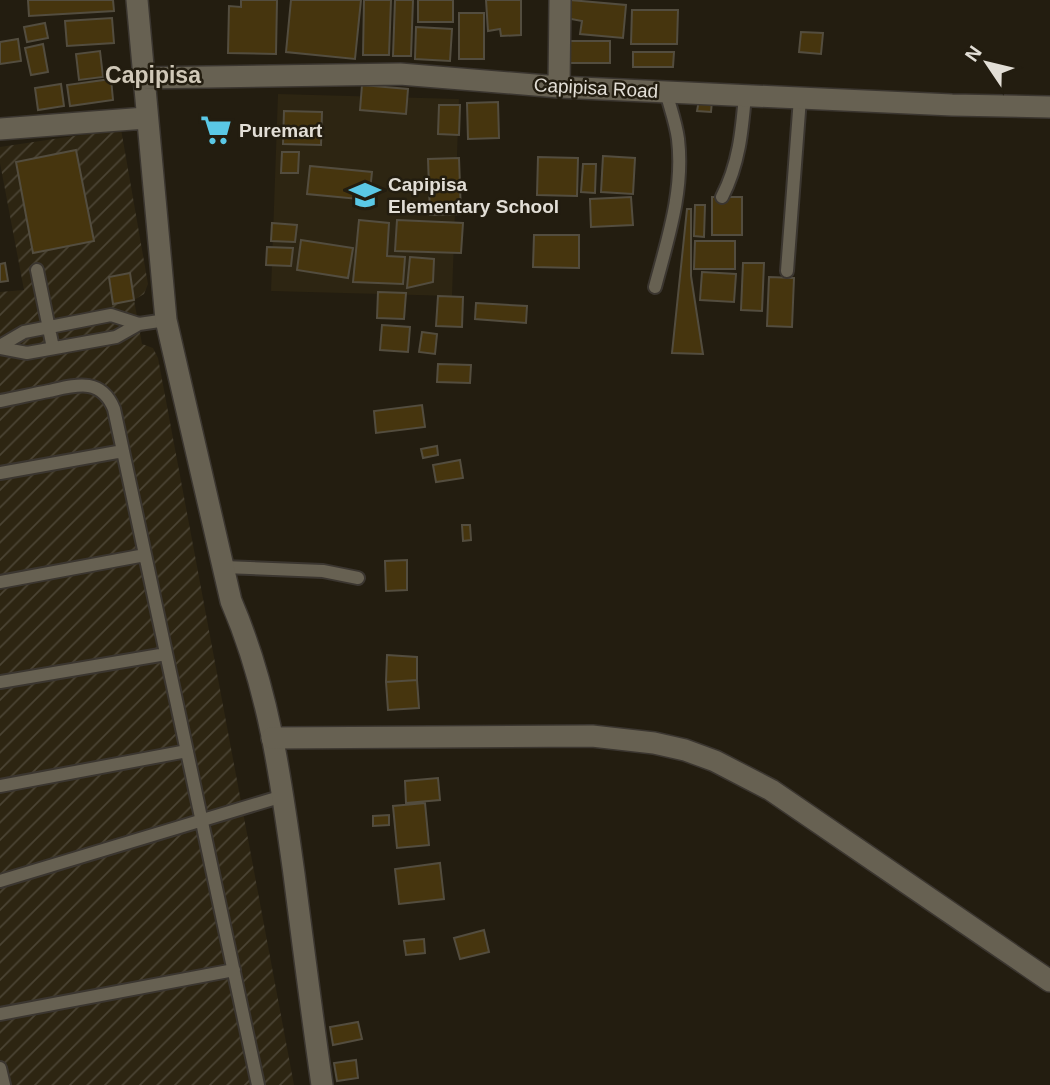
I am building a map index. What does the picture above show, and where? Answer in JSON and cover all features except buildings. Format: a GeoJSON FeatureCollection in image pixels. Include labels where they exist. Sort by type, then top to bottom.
{"type":"FeatureCollection","features":[{"type":"Feature","properties":{"kind":"street"},"geometry":{"type":"LineString","coordinates":[[138,0],[146,118],[166,320],[231,601],[248,640],[262,688],[283,796],[322,1085]]}},
{"type":"Feature","properties":{"kind":"street"},"geometry":{"type":"LineString","coordinates":[[559,87],[560,0]]}},
{"type":"Feature","properties":{"kind":"street","name":"Capipisa Road"},"geometry":{"type":"LineString","coordinates":[[143,78],[400,74],[559,87],[1050,107]]}},
{"type":"Feature","properties":{"kind":"street"},"geometry":{"type":"LineString","coordinates":[[0,129],[146,118]]}},
{"type":"Feature","properties":{"kind":"street"},"geometry":{"type":"LineString","coordinates":[[272,738],[592,736],[644,741],[685,750],[715,761],[771,790],[1050,981]]}},
{"type":"Feature","properties":{"kind":"lane"},"geometry":{"type":"LineString","coordinates":[[655,287],[677,205],[679,173],[677,137],[666,92]]}},
{"type":"Feature","properties":{"kind":"lane"},"geometry":{"type":"LineString","coordinates":[[722,197],[732,178],[738,153],[745,95]]}},
{"type":"Feature","properties":{"kind":"lane"},"geometry":{"type":"LineString","coordinates":[[787,271],[800,98]]}},
{"type":"Feature","properties":{"kind":"lane"},"geometry":{"type":"LineString","coordinates":[[37,270],[53,348]]}},
{"type":"Feature","properties":{"kind":"lane"},"geometry":{"type":"LineString","coordinates":[[0,347],[24,332],[111,315],[139,324]]}},
{"type":"Feature","properties":{"kind":"lane"},"geometry":{"type":"LineString","coordinates":[[0,347],[27,353],[116,337],[139,324],[166,320]]}},
{"type":"Feature","properties":{"kind":"lane"},"geometry":{"type":"LineString","coordinates":[[0,401],[76,384],[93,386],[107,395],[111,402],[258,1085]]}},
{"type":"Feature","properties":{"kind":"lane"},"geometry":{"type":"LineString","coordinates":[[0,473],[123,451]]}},
{"type":"Feature","properties":{"kind":"lane"},"geometry":{"type":"LineString","coordinates":[[0,582],[145,555]]}},
{"type":"Feature","properties":{"kind":"lane"},"geometry":{"type":"LineString","coordinates":[[223,567],[324,571],[358,578]]}},
{"type":"Feature","properties":{"kind":"lane"},"geometry":{"type":"LineString","coordinates":[[0,682],[166,654]]}},
{"type":"Feature","properties":{"kind":"lane"},"geometry":{"type":"LineString","coordinates":[[0,786],[187,751]]}},
{"type":"Feature","properties":{"kind":"lane"},"geometry":{"type":"LineString","coordinates":[[0,881],[283,796]]}},
{"type":"Feature","properties":{"kind":"lane"},"geometry":{"type":"LineString","coordinates":[[0,1014],[234,970]]}},
{"type":"Feature","properties":{"kind":"lane"},"geometry":{"type":"LineString","coordinates":[[0,1068],[4,1085]]}},
{"type":"Feature","properties":{"kind":"shaded area","name":"Capipisa Elementary School"},"geometry":{"type":"Polygon","coordinates":[[[278,94],[459,99],[452,296],[271,291],[278,94]]]}},
{"type":"Feature","properties":{"kind":"shaded area"},"geometry":{"type":"Polygon","coordinates":[[[121,129],[148,284],[144,294],[134,300],[142,344],[153,348],[158,358],[294,1085],[0,1085],[0,292],[24,290],[0,163],[0,147],[121,129]]]}},
{"type":"Feature","properties":{"kind":"place","name":"Puremart"},"geometry":{"type":"Point","coordinates":[216,130]}},
{"type":"Feature","properties":{"kind":"place","name":"Capipisa Elementary School"},"geometry":{"type":"Point","coordinates":[365,195]}},
{"type":"Feature","properties":{"kind":"district","name":"Capipisa"},"geometry":{"type":"Point","coordinates":[153,75]}}]}
